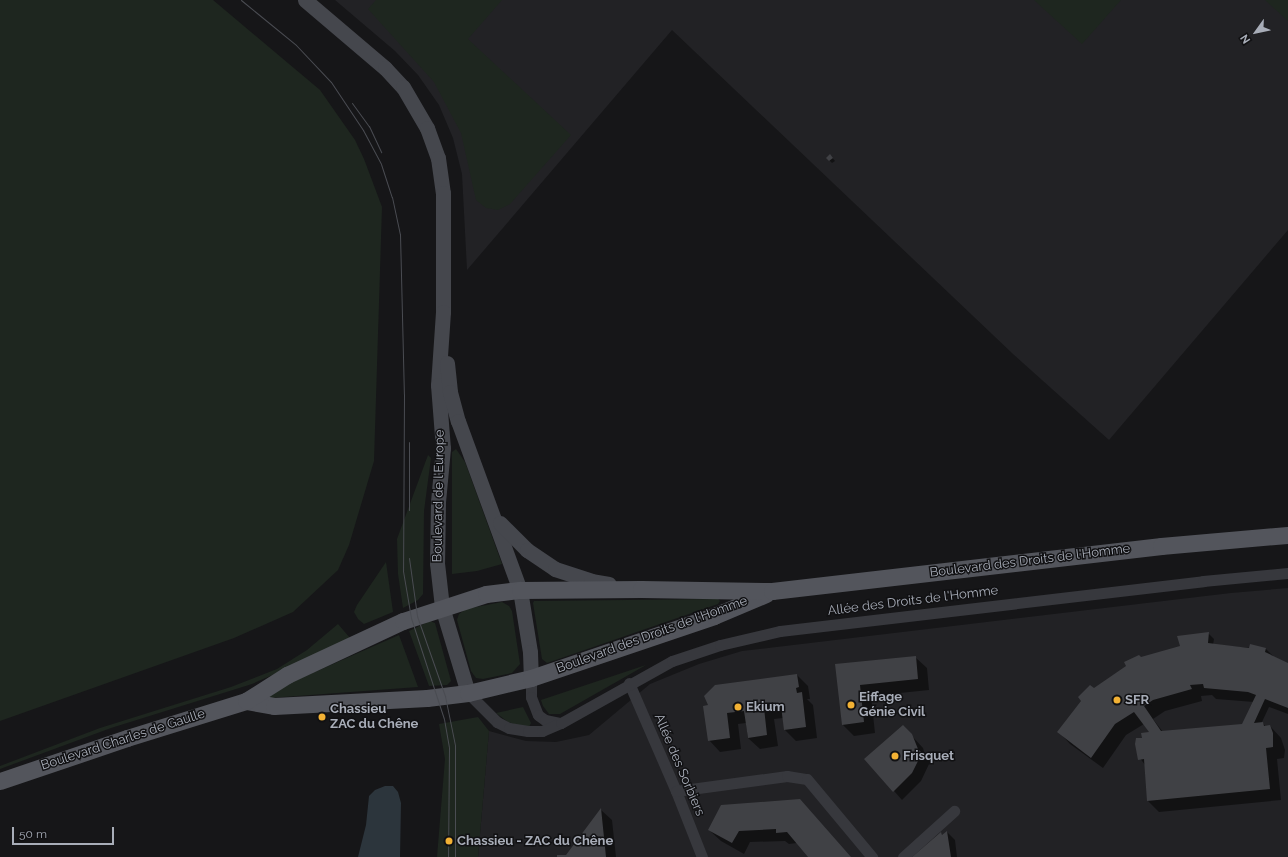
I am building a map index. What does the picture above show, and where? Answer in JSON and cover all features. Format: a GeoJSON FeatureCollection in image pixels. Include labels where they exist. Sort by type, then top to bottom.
{"type":"FeatureCollection","features":[{"type":"Feature","properties":{"kind":"main road","name":"Boulevard des Droits de l'Homme"},"geometry":{"type":"LineString","coordinates":[[442,607],[486,594],[520,590],[641,589],[772,591],[1161,546],[1288,535]]}},
{"type":"Feature","properties":{"kind":"main road","name":"Boulevard des Droits de l'Homme"},"geometry":{"type":"LineString","coordinates":[[468,693],[531,678],[714,616],[772,591]]}},
{"type":"Feature","properties":{"kind":"main road","name":"Boulevard Charles de Gaulle"},"geometry":{"type":"LineString","coordinates":[[0,781],[127,738],[246,701],[287,675],[407,620],[442,607]]}},
{"type":"Feature","properties":{"kind":"main road","name":"Boulevard Charles de Gaulle"},"geometry":{"type":"LineString","coordinates":[[246,701],[274,706],[427,698],[468,693]]}},
{"type":"Feature","properties":{"kind":"street","name":"Boulevard de l'Europe"},"geometry":{"type":"LineString","coordinates":[[305,0],[403,87],[427,128],[438,158],[443,193],[443,312],[438,385],[443,448],[438,502],[437,563],[442,607],[468,693]]}},
{"type":"Feature","properties":{"kind":"street","name":"Boulevard de l'Europe"},"geometry":{"type":"LineString","coordinates":[[443,312],[450,392],[458,421],[520,590],[530,652],[531,678]]}},
{"type":"Feature","properties":{"kind":"street","name":"Boulevard de l'Europe"},"geometry":{"type":"LineString","coordinates":[[494,516],[527,550],[555,569],[591,581],[641,589]]}},
{"type":"Feature","properties":{"kind":"street","name":"Allée des Droits de l'Homme"},"geometry":{"type":"LineString","coordinates":[[468,693],[488,715],[497,722],[509,728],[528,732],[542,731],[561,723],[672,661],[720,645],[780,631],[1203,581],[1288,573]]}},
{"type":"Feature","properties":{"kind":"street"},"geometry":{"type":"LineString","coordinates":[[531,678],[531,697],[538,715],[545,720],[561,723]]}},
{"type":"Feature","properties":{"kind":"street","name":"Allée des Sorbiers"},"geometry":{"type":"LineString","coordinates":[[629,684],[676,791],[702,857]]}},
{"type":"Feature","properties":{"kind":"street"},"geometry":{"type":"LineString","coordinates":[[676,791],[787,776],[807,779],[872,857]]}},
{"type":"Feature","properties":{"kind":"street"},"geometry":{"type":"LineString","coordinates":[[903,857],[954,811]]}},
{"type":"Feature","properties":{"kind":"shaded area"},"geometry":{"type":"Polygon","coordinates":[[[0,0],[213,0],[320,90],[355,140],[364,159],[382,207],[374,461],[349,545],[338,570],[293,612],[234,638],[0,721],[0,0]]]}},
{"type":"Feature","properties":{"kind":"shaded area"},"geometry":{"type":"Polygon","coordinates":[[[335,0],[1288,0],[1288,230],[1109,440],[1013,354],[672,30],[467,270],[462,174],[453,138],[439,105],[418,75],[395,51],[335,0]]]}},
{"type":"Feature","properties":{"kind":"shaded area"},"geometry":{"type":"Polygon","coordinates":[[[376,0],[502,0],[468,39],[571,135],[510,204],[498,210],[486,208],[476,200],[461,133],[434,82],[368,9],[376,0]]]}},
{"type":"Feature","properties":{"kind":"shaded area"},"geometry":{"type":"Polygon","coordinates":[[[1034,0],[1121,0],[1082,44],[1034,0]]]}},
{"type":"Feature","properties":{"kind":"shaded area"},"geometry":{"type":"Polygon","coordinates":[[[1265,0],[1288,0],[1288,21],[1265,0]]]}},
{"type":"Feature","properties":{"kind":"shaded area"},"geometry":{"type":"Polygon","coordinates":[[[456,449],[465,462],[502,564],[477,571],[452,574],[452,452],[456,449]]]}},
{"type":"Feature","properties":{"kind":"shaded area"},"geometry":{"type":"Polygon","coordinates":[[[428,455],[431,458],[424,511],[423,594],[418,600],[403,608],[398,574],[397,539],[428,455]]]}},
{"type":"Feature","properties":{"kind":"shaded area"},"geometry":{"type":"Polygon","coordinates":[[[386,562],[393,612],[364,624],[358,619],[354,612],[357,605],[386,562]]]}},
{"type":"Feature","properties":{"kind":"shaded area"},"geometry":{"type":"Polygon","coordinates":[[[1288,588],[1288,857],[478,857],[489,731],[526,741],[556,742],[589,735],[650,684],[699,664],[742,651],[1231,593],[1288,588]]]}},
{"type":"Feature","properties":{"kind":"shaded area"},"geometry":{"type":"Polygon","coordinates":[[[718,599],[720,601],[718,604],[547,663],[542,659],[533,603],[534,601],[718,599]]]}},
{"type":"Feature","properties":{"kind":"shaded area"},"geometry":{"type":"Polygon","coordinates":[[[502,602],[509,606],[512,611],[520,664],[512,673],[483,679],[476,678],[471,671],[457,620],[459,614],[466,609],[502,602]]]}},
{"type":"Feature","properties":{"kind":"shaded area"},"geometry":{"type":"Polygon","coordinates":[[[430,621],[435,623],[451,681],[447,685],[429,686],[409,631],[430,621]]]}},
{"type":"Feature","properties":{"kind":"shaded area"},"geometry":{"type":"Polygon","coordinates":[[[338,624],[350,638],[325,652],[252,684],[111,728],[0,769],[0,766],[100,728],[231,687],[277,669],[307,650],[338,624]]]}},
{"type":"Feature","properties":{"kind":"shaded area"},"geometry":{"type":"Polygon","coordinates":[[[399,635],[418,687],[270,698],[267,693],[399,635]]]}},
{"type":"Feature","properties":{"kind":"shaded area"},"geometry":{"type":"Polygon","coordinates":[[[646,665],[560,714],[549,714],[543,706],[541,700],[646,665]]]}},
{"type":"Feature","properties":{"kind":"shaded area"},"geometry":{"type":"Polygon","coordinates":[[[523,707],[531,723],[529,727],[523,727],[508,722],[496,713],[523,707]]]}},
{"type":"Feature","properties":{"kind":"shaded area"},"geometry":{"type":"Polygon","coordinates":[[[478,717],[489,731],[478,857],[437,857],[445,759],[439,724],[478,717]]]}},
{"type":"Feature","properties":{"kind":"shaded area"},"geometry":{"type":"Polygon","coordinates":[[[385,786],[393,786],[398,792],[401,803],[400,857],[358,857],[366,825],[369,796],[375,790],[385,786]]]}},
{"type":"Feature","properties":{"kind":"building"},"geometry":{"type":"Polygon","coordinates":[[[830,154],[833,158],[829,161],[826,158],[830,154]]]}},
{"type":"Feature","properties":{"kind":"building"},"geometry":{"type":"Polygon","coordinates":[[[1209,632],[1208,643],[1249,648],[1250,644],[1266,648],[1265,652],[1288,663],[1288,708],[1265,699],[1254,723],[1263,722],[1264,726],[1270,725],[1273,733],[1273,747],[1266,748],[1270,789],[1147,801],[1144,759],[1138,760],[1135,744],[1136,738],[1142,738],[1141,733],[1149,732],[1134,712],[1115,724],[1091,758],[1057,732],[1081,701],[1078,697],[1090,685],[1094,688],[1126,666],[1124,662],[1139,655],[1141,657],[1180,646],[1177,636],[1209,632]],[[1203,684],[1190,685],[1192,689],[1153,700],[1144,706],[1161,731],[1242,724],[1256,695],[1248,692],[1204,688],[1203,684]]]}},
{"type":"Feature","properties":{"kind":"building","name":"Eiffage Génie Civil"},"geometry":{"type":"Polygon","coordinates":[[[916,656],[918,679],[860,685],[864,722],[842,725],[835,664],[916,656]]]}},
{"type":"Feature","properties":{"kind":"building","name":"Ekium"},"geometry":{"type":"Polygon","coordinates":[[[797,674],[799,687],[796,688],[797,693],[802,692],[806,727],[784,730],[781,706],[764,708],[767,735],[748,738],[744,711],[727,713],[730,738],[708,741],[703,706],[708,705],[704,696],[715,685],[797,674]]]}},
{"type":"Feature","properties":{"kind":"building","name":"Frisquet"},"geometry":{"type":"Polygon","coordinates":[[[903,725],[912,734],[918,749],[922,753],[912,773],[893,792],[864,759],[903,725]]]}},
{"type":"Feature","properties":{"kind":"building"},"geometry":{"type":"Polygon","coordinates":[[[800,799],[851,857],[808,857],[787,832],[776,833],[776,829],[739,831],[732,843],[708,830],[721,805],[800,799]]]}},
{"type":"Feature","properties":{"kind":"building"},"geometry":{"type":"Polygon","coordinates":[[[601,808],[606,857],[557,857],[557,855],[566,855],[601,808]]]}},
{"type":"Feature","properties":{"kind":"building"},"geometry":{"type":"Polygon","coordinates":[[[947,831],[951,857],[912,857],[941,832],[942,835],[947,831]]]}},
{"type":"Feature","properties":{"kind":"tram line"},"geometry":{"type":"LineString","coordinates":[[241,0],[296,45],[331,82],[363,130],[381,164],[392,197],[400,234],[404,394],[403,571],[411,618],[444,719],[449,747],[448,857]]}},
{"type":"Feature","properties":{"kind":"tram line"},"geometry":{"type":"LineString","coordinates":[[352,103],[369,126],[381,152]]}},
{"type":"Feature","properties":{"kind":"tram line"},"geometry":{"type":"LineString","coordinates":[[409,442],[409,510]]}},
{"type":"Feature","properties":{"kind":"tram line"},"geometry":{"type":"LineString","coordinates":[[409,558],[417,616],[445,696],[455,745],[455,857]]}},
{"type":"Feature","properties":{"kind":"place","name":"SFR"},"geometry":{"type":"Point","coordinates":[1117,700]}},
{"type":"Feature","properties":{"kind":"place","name":"Eiffage Génie Civil"},"geometry":{"type":"Point","coordinates":[851,705]}},
{"type":"Feature","properties":{"kind":"place","name":"Ekium"},"geometry":{"type":"Point","coordinates":[738,707]}},
{"type":"Feature","properties":{"kind":"place","name":"Chassieu ZAC du Chêne"},"geometry":{"type":"Point","coordinates":[322,717]}},
{"type":"Feature","properties":{"kind":"place","name":"Frisquet"},"geometry":{"type":"Point","coordinates":[895,756]}},
{"type":"Feature","properties":{"kind":"place","name":"Chassieu - ZAC du Chêne"},"geometry":{"type":"Point","coordinates":[449,841]}}]}
